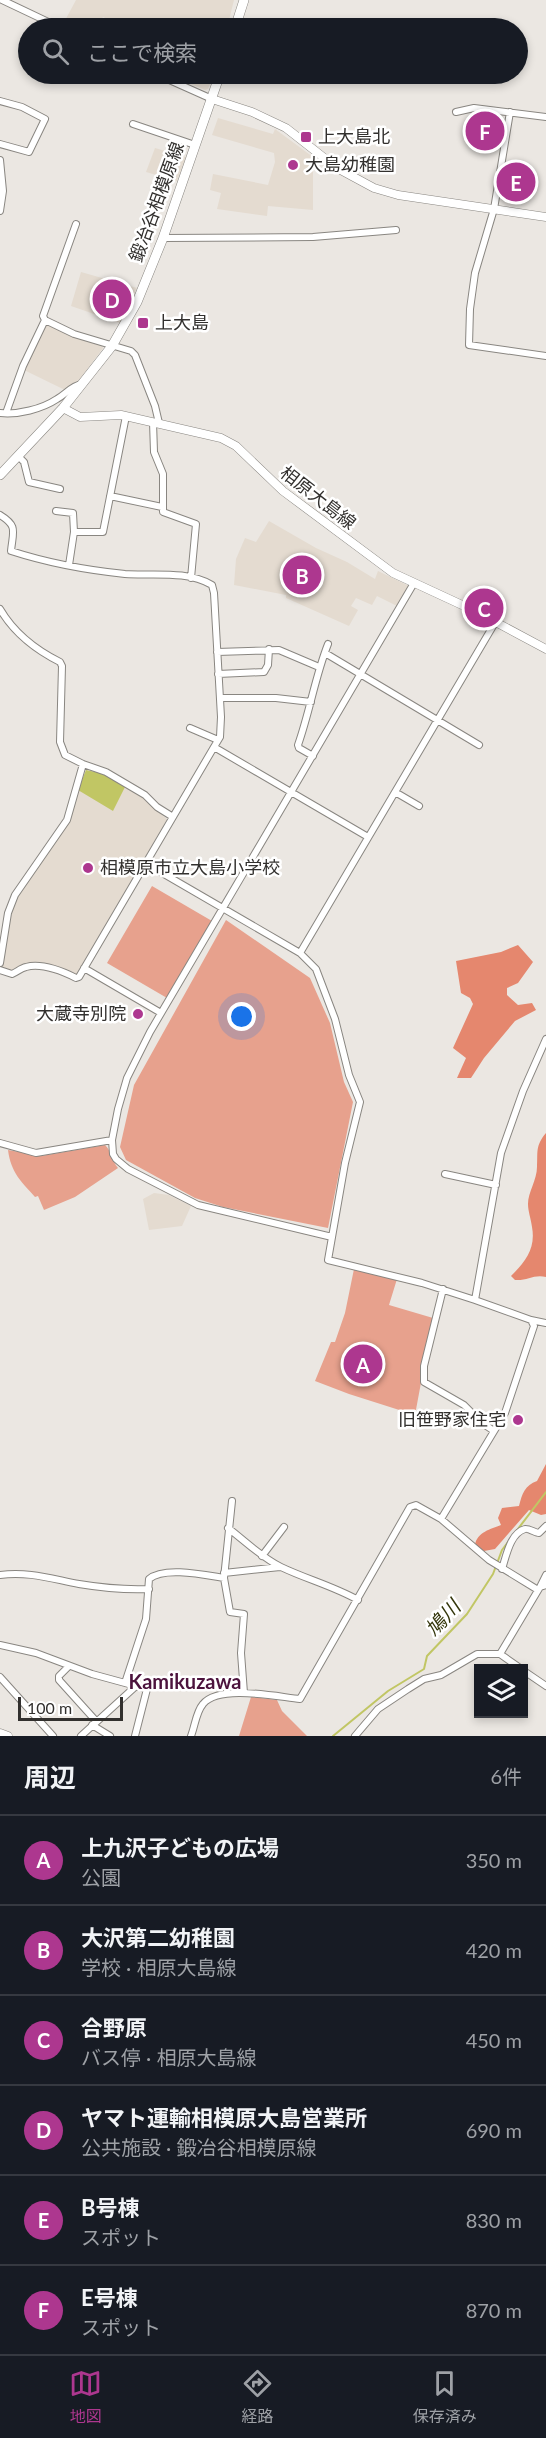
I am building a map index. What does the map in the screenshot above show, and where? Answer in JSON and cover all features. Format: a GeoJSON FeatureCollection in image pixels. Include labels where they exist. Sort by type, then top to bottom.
{"type":"FeatureCollection","features":[{"type":"Feature","properties":{"kind":"main road"},"geometry":{"type":"LineString","coordinates":[[238,18],[244,0]]}},
{"type":"Feature","properties":{"kind":"main road","name":"鍛冶谷相模原線"},"geometry":{"type":"LineString","coordinates":[[0,475],[63,408],[112,346],[137,303],[163,238],[217,84]]}},
{"type":"Feature","properties":{"kind":"street"},"geometry":{"type":"LineString","coordinates":[[2,0],[40,18]]}},
{"type":"Feature","properties":{"kind":"street"},"geometry":{"type":"LineString","coordinates":[[178,84],[212,99],[252,112],[286,128],[337,168],[374,188],[398,195],[546,217]]}},
{"type":"Feature","properties":{"kind":"street"},"geometry":{"type":"LineString","coordinates":[[0,101],[22,107],[45,119],[29,152],[0,144]]}},
{"type":"Feature","properties":{"kind":"street"},"geometry":{"type":"LineString","coordinates":[[456,112],[474,108],[546,117]]}},
{"type":"Feature","properties":{"kind":"street"},"geometry":{"type":"LineString","coordinates":[[510,112],[494,209],[475,273],[470,309],[469,345],[546,356]]}},
{"type":"Feature","properties":{"kind":"street"},"geometry":{"type":"LineString","coordinates":[[134,124],[195,146]]}},
{"type":"Feature","properties":{"kind":"street"},"geometry":{"type":"LineString","coordinates":[[0,160],[3,191],[0,212]]}},
{"type":"Feature","properties":{"kind":"street"},"geometry":{"type":"LineString","coordinates":[[3,413],[45,320],[43,316],[50,294],[76,224]]}},
{"type":"Feature","properties":{"kind":"street"},"geometry":{"type":"LineString","coordinates":[[163,238],[313,237],[396,230]]}},
{"type":"Feature","properties":{"kind":"street"},"geometry":{"type":"LineString","coordinates":[[45,320],[74,334],[131,351],[135,355],[155,406],[154,452],[163,474],[163,512],[196,524],[191,578]]}},
{"type":"Feature","properties":{"kind":"street"},"geometry":{"type":"LineString","coordinates":[[3,413],[34,409],[56,400],[75,386],[82,384]]}},
{"type":"Feature","properties":{"kind":"street","name":"相原大島線"},"geometry":{"type":"LineString","coordinates":[[63,408],[86,417],[114,414],[156,422],[227,441],[283,491],[393,573],[496,621],[546,648]]}},
{"type":"Feature","properties":{"kind":"street"},"geometry":{"type":"LineString","coordinates":[[74,532],[103,532],[126,416]]}},
{"type":"Feature","properties":{"kind":"street"},"geometry":{"type":"LineString","coordinates":[[19,457],[24,462],[29,482],[60,489]]}},
{"type":"Feature","properties":{"kind":"street"},"geometry":{"type":"LineString","coordinates":[[110,496],[162,507]]}},
{"type":"Feature","properties":{"kind":"street"},"geometry":{"type":"LineString","coordinates":[[56,512],[73,513],[74,532],[69,565]]}},
{"type":"Feature","properties":{"kind":"street"},"geometry":{"type":"LineString","coordinates":[[0,515],[14,527],[11,550],[40,560],[126,574],[181,575],[208,583],[213,589],[220,698],[216,744],[79,977],[75,978],[64,972],[36,966],[24,967],[12,974],[0,970]]}},
{"type":"Feature","properties":{"kind":"street"},"geometry":{"type":"LineString","coordinates":[[332,1237],[198,1205],[123,1166],[112,1154],[112,1140],[127,1078],[161,1013],[414,583]]}},
{"type":"Feature","properties":{"kind":"street"},"geometry":{"type":"LineString","coordinates":[[0,609],[12,627],[27,642],[60,662],[63,672],[60,698],[60,742],[65,755],[106,772],[145,795],[157,807],[173,817]]}},
{"type":"Feature","properties":{"kind":"street"},"geometry":{"type":"LineString","coordinates":[[300,953],[496,621]]}},
{"type":"Feature","properties":{"kind":"street"},"geometry":{"type":"LineString","coordinates":[[312,756],[298,745],[319,667],[328,644]]}},
{"type":"Feature","properties":{"kind":"street"},"geometry":{"type":"LineString","coordinates":[[217,652],[269,650],[285,652],[319,667]]}},
{"type":"Feature","properties":{"kind":"street"},"geometry":{"type":"LineString","coordinates":[[218,674],[264,672],[268,665],[269,650]]}},
{"type":"Feature","properties":{"kind":"street"},"geometry":{"type":"LineString","coordinates":[[325,653],[479,745]]}},
{"type":"Feature","properties":{"kind":"street"},"geometry":{"type":"LineString","coordinates":[[220,698],[276,698],[311,702]]}},
{"type":"Feature","properties":{"kind":"street"},"geometry":{"type":"LineString","coordinates":[[190,728],[291,793],[368,837]]}},
{"type":"Feature","properties":{"kind":"street"},"geometry":{"type":"LineString","coordinates":[[0,963],[8,913],[15,895],[67,820],[83,764]]}},
{"type":"Feature","properties":{"kind":"street"},"geometry":{"type":"LineString","coordinates":[[395,792],[419,806]]}},
{"type":"Feature","properties":{"kind":"street"},"geometry":{"type":"LineString","coordinates":[[145,863],[300,953],[316,969],[335,1020],[349,1075],[360,1102],[345,1163],[328,1260],[443,1289],[531,1320],[546,1323]]}},
{"type":"Feature","properties":{"kind":"street"},"geometry":{"type":"LineString","coordinates":[[84,968],[161,1013]]}},
{"type":"Feature","properties":{"kind":"street"},"geometry":{"type":"LineString","coordinates":[[475,1300],[501,1153],[512,1120],[546,1039]]}},
{"type":"Feature","properties":{"kind":"street"},"geometry":{"type":"LineString","coordinates":[[0,1143],[36,1153],[112,1140]]}},
{"type":"Feature","properties":{"kind":"street"},"geometry":{"type":"LineString","coordinates":[[445,1174],[496,1185]]}},
{"type":"Feature","properties":{"kind":"street"},"geometry":{"type":"LineString","coordinates":[[443,1289],[424,1366],[424,1382],[464,1405],[482,1423],[494,1431]]}},
{"type":"Feature","properties":{"kind":"street"},"geometry":{"type":"LineString","coordinates":[[441,1519],[505,1413],[533,1329],[531,1320]]}},
{"type":"Feature","properties":{"kind":"street"},"geometry":{"type":"LineString","coordinates":[[232,1501],[224,1576],[230,1612],[244,1614],[241,1653],[244,1693]]}},
{"type":"Feature","properties":{"kind":"street"},"geometry":{"type":"LineString","coordinates":[[192,1736],[204,1702],[216,1697],[244,1693],[300,1699],[410,1507],[416,1505],[441,1519],[489,1560],[542,1588]]}},
{"type":"Feature","properties":{"kind":"street"},"geometry":{"type":"LineString","coordinates":[[501,1568],[509,1544],[522,1531],[527,1529],[539,1533],[546,1526]]}},
{"type":"Feature","properties":{"kind":"street"},"geometry":{"type":"LineString","coordinates":[[262,1556],[284,1527]]}},
{"type":"Feature","properties":{"kind":"street"},"geometry":{"type":"LineString","coordinates":[[228,1528],[262,1556],[281,1567],[336,1588],[358,1600]]}},
{"type":"Feature","properties":{"kind":"street"},"geometry":{"type":"LineString","coordinates":[[125,1683],[146,1619],[149,1579],[154,1575],[178,1572],[224,1576],[281,1567]]}},
{"type":"Feature","properties":{"kind":"street"},"geometry":{"type":"LineString","coordinates":[[0,1575],[42,1575],[78,1584],[123,1590],[149,1589]]}},
{"type":"Feature","properties":{"kind":"street"},"geometry":{"type":"LineString","coordinates":[[500,1654],[542,1588],[546,1575]]}},
{"type":"Feature","properties":{"kind":"street"},"geometry":{"type":"LineString","coordinates":[[0,1645],[36,1653],[69,1666],[147,1689],[135,1736]]}},
{"type":"Feature","properties":{"kind":"street"},"geometry":{"type":"LineString","coordinates":[[355,1736],[378,1709],[424,1678],[441,1675],[477,1654],[500,1654],[514,1664]]}},
{"type":"Feature","properties":{"kind":"street"},"geometry":{"type":"LineString","coordinates":[[69,1666],[59,1676],[59,1680],[94,1723],[110,1736]]}},
{"type":"Feature","properties":{"kind":"street"},"geometry":{"type":"LineString","coordinates":[[528,1674],[546,1686]]}},
{"type":"Feature","properties":{"kind":"street"},"geometry":{"type":"LineString","coordinates":[[0,1677],[54,1736]]}},
{"type":"Feature","properties":{"kind":"street"},"geometry":{"type":"LineString","coordinates":[[81,1736],[136,1686]]}},
{"type":"Feature","properties":{"kind":"street"},"geometry":{"type":"LineString","coordinates":[[0,1733],[8,1736]]}},
{"type":"Feature","properties":{"kind":"shaded area"},"geometry":{"type":"Polygon","coordinates":[[[76,0],[234,0],[230,18],[66,18],[76,0]]]}},
{"type":"Feature","properties":{"kind":"shaded area"},"geometry":{"type":"Polygon","coordinates":[[[191,84],[210,84],[205,90],[191,84]]]}},
{"type":"Feature","properties":{"kind":"shaded area","name":"大島幼稚園"},"geometry":{"type":"Polygon","coordinates":[[[218,118],[273,134],[275,129],[313,157],[313,210],[268,206],[267,216],[217,209],[221,193],[210,190],[213,174],[268,185],[275,162],[274,153],[212,135],[218,118]]]}},
{"type":"Feature","properties":{"kind":"shaded area"},"geometry":{"type":"Polygon","coordinates":[[[155,148],[186,157],[177,181],[146,172],[155,148]]]}},
{"type":"Feature","properties":{"kind":"shaded area"},"geometry":{"type":"Polygon","coordinates":[[[81,272],[137,288],[120,323],[71,306],[81,272]]]}},
{"type":"Feature","properties":{"kind":"shaded area"},"geometry":{"type":"Polygon","coordinates":[[[47,323],[103,348],[79,380],[65,390],[24,370],[47,323]]]}},
{"type":"Feature","properties":{"kind":"shaded area"},"geometry":{"type":"Polygon","coordinates":[[[269,521],[375,579],[378,571],[409,586],[397,606],[377,596],[372,605],[356,598],[351,606],[358,610],[349,626],[286,598],[286,595],[234,585],[236,559],[245,538],[256,542],[269,521]]]}},
{"type":"Feature","properties":{"kind":"shaded area","name":"相模原市立大島小学校"},"geometry":{"type":"Polygon","coordinates":[[[86,770],[104,774],[141,796],[167,819],[78,974],[37,965],[22,965],[13,972],[4,970],[2,966],[9,923],[17,896],[70,820],[86,770]]]}},
{"type":"Feature","properties":{"kind":"shaded area"},"geometry":{"type":"Polygon","coordinates":[[[86,770],[104,774],[125,787],[113,811],[78,790],[86,770]]]}},
{"type":"Feature","properties":{"kind":"shaded area"},"geometry":{"type":"Polygon","coordinates":[[[152,886],[212,921],[167,998],[107,963],[152,886]]]}},
{"type":"Feature","properties":{"kind":"shaded area"},"geometry":{"type":"Polygon","coordinates":[[[226,920],[310,978],[330,1023],[344,1082],[353,1102],[328,1228],[223,1207],[195,1198],[126,1160],[120,1147],[134,1085],[226,920]]]}},
{"type":"Feature","properties":{"kind":"shaded area"},"geometry":{"type":"Polygon","coordinates":[[[518,945],[533,962],[518,983],[507,988],[507,995],[518,1005],[532,1003],[536,1010],[515,1021],[484,1058],[471,1078],[457,1078],[466,1058],[453,1048],[473,1004],[470,998],[461,993],[456,961],[501,952],[518,945]]]}},
{"type":"Feature","properties":{"kind":"shaded area"},"geometry":{"type":"Polygon","coordinates":[[[546,1133],[546,1277],[515,1280],[511,1276],[521,1266],[531,1248],[533,1235],[528,1199],[537,1172],[537,1153],[546,1133]]]}},
{"type":"Feature","properties":{"kind":"shaded area"},"geometry":{"type":"Polygon","coordinates":[[[105,1145],[118,1168],[75,1197],[44,1210],[38,1196],[35,1197],[17,1176],[8,1150],[41,1156],[105,1145]]]}},
{"type":"Feature","properties":{"kind":"shaded area"},"geometry":{"type":"Polygon","coordinates":[[[154,1193],[169,1195],[191,1206],[182,1226],[149,1230],[143,1199],[154,1193]]]}},
{"type":"Feature","properties":{"kind":"shaded area"},"geometry":{"type":"Polygon","coordinates":[[[354,1269],[397,1279],[389,1305],[433,1318],[415,1415],[315,1381],[331,1342],[335,1342],[345,1313],[354,1269]]]}},
{"type":"Feature","properties":{"kind":"shaded area"},"geometry":{"type":"Polygon","coordinates":[[[546,1464],[546,1514],[541,1515],[529,1510],[495,1549],[484,1551],[475,1545],[481,1534],[501,1525],[498,1518],[502,1508],[519,1506],[525,1490],[537,1481],[546,1464]]]}},
{"type":"Feature","properties":{"kind":"shaded area"},"geometry":{"type":"Polygon","coordinates":[[[251,1697],[277,1700],[282,1711],[307,1736],[239,1736],[251,1697]]]}},
{"type":"Feature","properties":{"kind":"waterway","name":"鳩川"},"geometry":{"type":"LineString","coordinates":[[333,1736],[388,1691],[424,1669],[427,1656],[467,1614],[493,1574],[502,1550],[546,1492]]}},
{"type":"Feature","properties":{"kind":"place","name":"E号棟"},"geometry":{"type":"Point","coordinates":[485,131]}},
{"type":"Feature","properties":{"kind":"place","name":"上大島北"},"geometry":{"type":"Point","coordinates":[306,137]}},
{"type":"Feature","properties":{"kind":"place","name":"大島幼稚園"},"geometry":{"type":"Point","coordinates":[293,165]}},
{"type":"Feature","properties":{"kind":"place","name":"B号棟"},"geometry":{"type":"Point","coordinates":[516,182]}},
{"type":"Feature","properties":{"kind":"place","name":"ヤマト運輸相模原大島営業所"},"geometry":{"type":"Point","coordinates":[112,299]}},
{"type":"Feature","properties":{"kind":"place","name":"上大島"},"geometry":{"type":"Point","coordinates":[143,323]}},
{"type":"Feature","properties":{"kind":"place","name":"大沢第二幼稚園"},"geometry":{"type":"Point","coordinates":[302,575]}},
{"type":"Feature","properties":{"kind":"place","name":"合野原"},"geometry":{"type":"Point","coordinates":[484,608]}},
{"type":"Feature","properties":{"kind":"place","name":"相模原市立大島小学校"},"geometry":{"type":"Point","coordinates":[88,868]}},
{"type":"Feature","properties":{"kind":"place","name":"大蔵寺別院"},"geometry":{"type":"Point","coordinates":[138,1014]}},
{"type":"Feature","properties":{"kind":"place","name":"上九沢子どもの広場"},"geometry":{"type":"Point","coordinates":[363,1364]}},
{"type":"Feature","properties":{"kind":"place","name":"旧笹野家住宅"},"geometry":{"type":"Point","coordinates":[518,1420]}},
{"type":"Feature","properties":{"kind":"district","name":"Kamikuzawa"},"geometry":{"type":"Point","coordinates":[185,1682]}}]}
